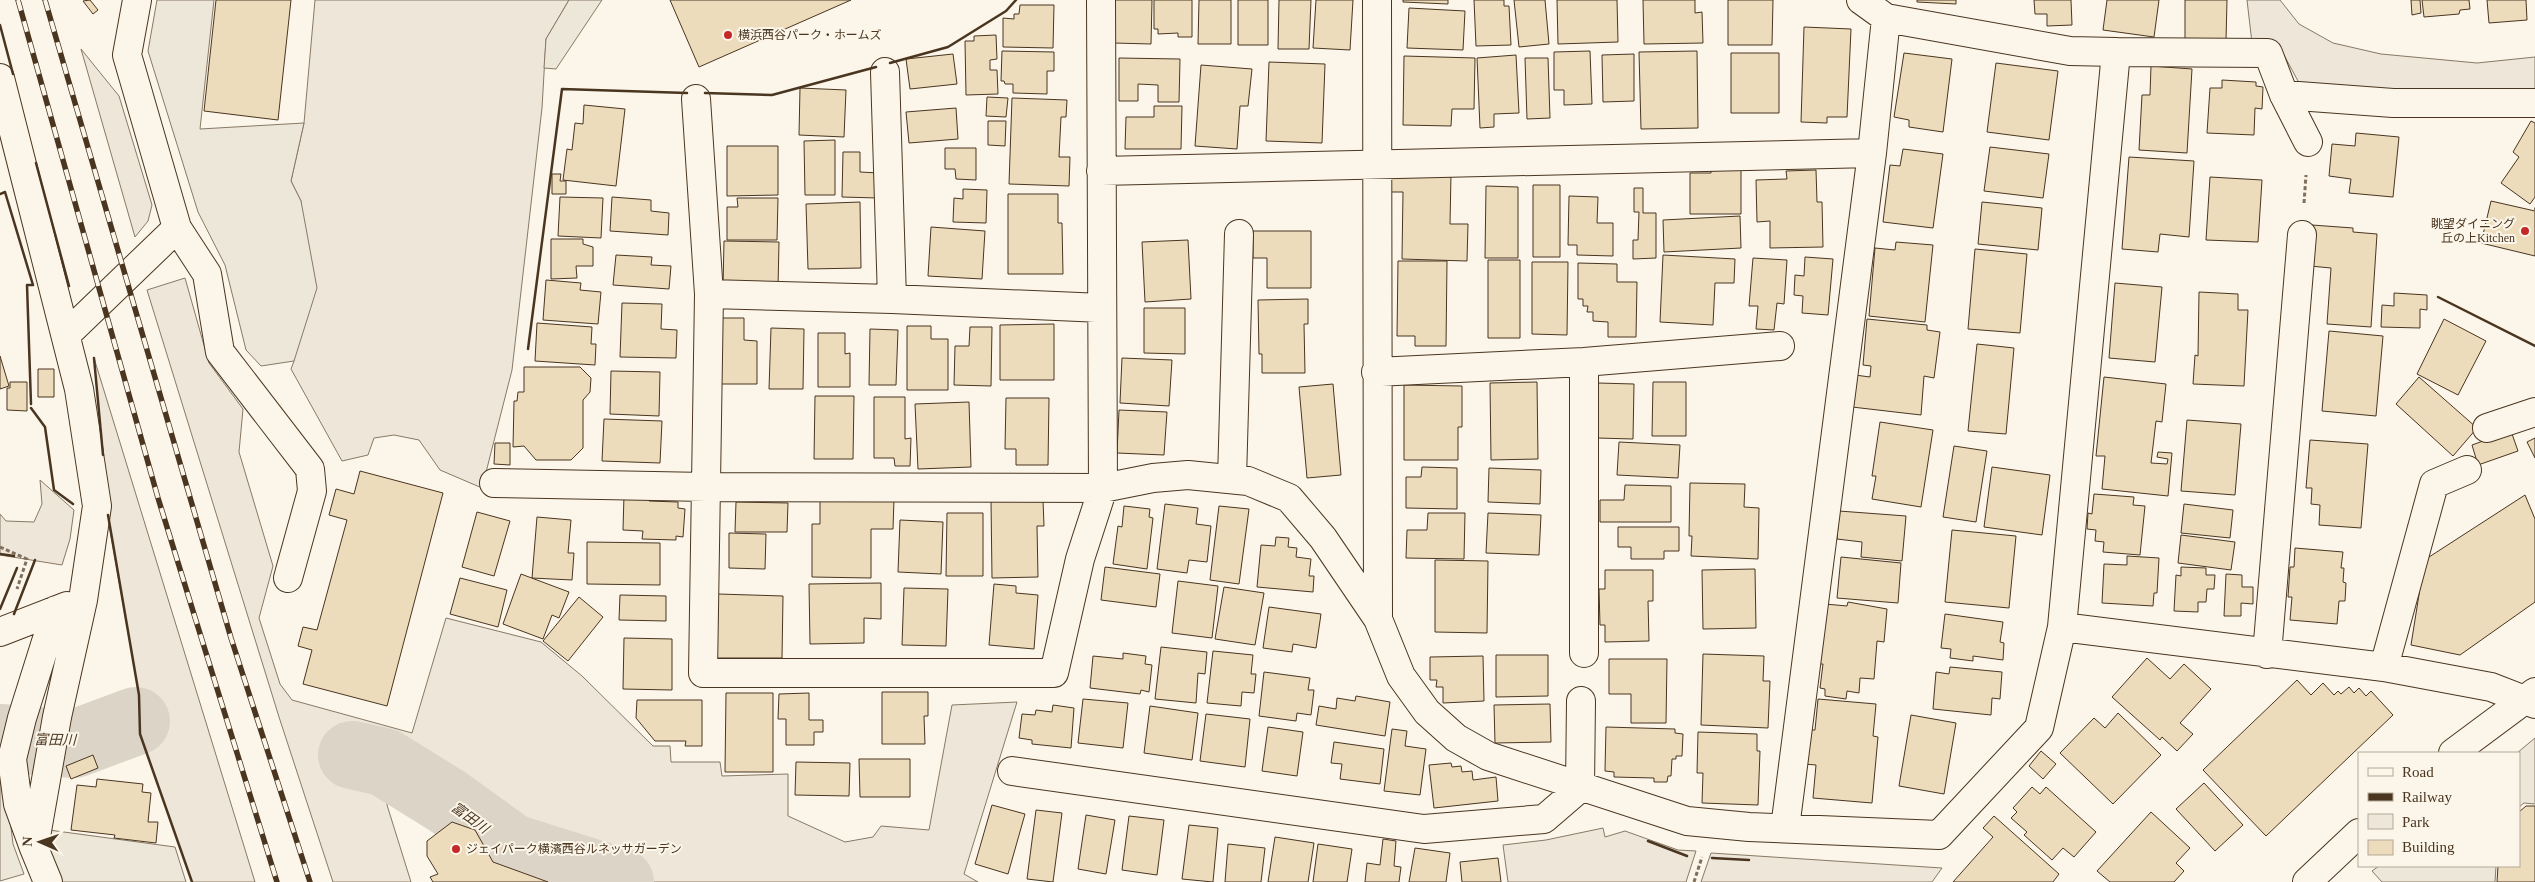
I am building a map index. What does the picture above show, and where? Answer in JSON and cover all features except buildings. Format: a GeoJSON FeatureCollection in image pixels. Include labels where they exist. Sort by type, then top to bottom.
{"type":"FeatureCollection","features":[{"type":"Feature","properties":{"kind":"main road"},"geometry":{"type":"LineString","coordinates":[[137,0],[127,55],[177,228],[207,274],[220,352],[310,469],[312,491],[288,578]]}},
{"type":"Feature","properties":{"kind":"main road"},"geometry":{"type":"LineString","coordinates":[[696,99],[709,294],[703,672],[1054,674],[1080,558],[1103,488],[1101,0]]}},
{"type":"Feature","properties":{"kind":"main road"},"geometry":{"type":"LineString","coordinates":[[1377,0],[1379,165],[1376,372],[1378,619]]}},
{"type":"Feature","properties":{"kind":"main road"},"geometry":{"type":"LineString","coordinates":[[1861,0],[1886,18],[2070,51],[2268,53],[2284,94],[2308,142]]}},
{"type":"Feature","properties":{"kind":"main road"},"geometry":{"type":"LineString","coordinates":[[1785,828],[1842,346],[1872,153],[1886,18]]}},
{"type":"Feature","properties":{"kind":"main road"},"geometry":{"type":"LineString","coordinates":[[494,482],[706,487],[1103,488],[1153,478],[1188,475],[1248,481],[1289,498],[1323,538],[1378,619],[1401,676],[1427,712],[1456,738],[1488,756],[1580,788],[1687,821],[1785,828],[1939,835],[2039,728],[2062,627],[2116,52]]}},
{"type":"Feature","properties":{"kind":"main road"},"geometry":{"type":"LineString","coordinates":[[885,72],[892,299]]}},
{"type":"Feature","properties":{"kind":"main road"},"geometry":{"type":"LineString","coordinates":[[0,78],[67,334],[79,389],[96,506],[82,600],[57,718],[34,848]]}},
{"type":"Feature","properties":{"kind":"main road"},"geometry":{"type":"LineString","coordinates":[[2284,94],[2393,104],[2535,102]]}},
{"type":"Feature","properties":{"kind":"main road"},"geometry":{"type":"LineString","coordinates":[[1101,171],[1872,153]]}},
{"type":"Feature","properties":{"kind":"main road"},"geometry":{"type":"LineString","coordinates":[[67,334],[177,228]]}},
{"type":"Feature","properties":{"kind":"main road"},"geometry":{"type":"LineString","coordinates":[[1232,480],[1239,234]]}},
{"type":"Feature","properties":{"kind":"main road"},"geometry":{"type":"LineString","coordinates":[[2267,654],[2302,235]]}},
{"type":"Feature","properties":{"kind":"main road"},"geometry":{"type":"LineString","coordinates":[[709,294],[892,299],[1102,308]]}},
{"type":"Feature","properties":{"kind":"main road"},"geometry":{"type":"LineString","coordinates":[[1376,372],[1584,362],[1780,346]]}},
{"type":"Feature","properties":{"kind":"main road"},"geometry":{"type":"LineString","coordinates":[[1584,362],[1584,653]]}},
{"type":"Feature","properties":{"kind":"main road"},"geometry":{"type":"LineString","coordinates":[[2487,428],[2535,412]]}},
{"type":"Feature","properties":{"kind":"main road"},"geometry":{"type":"LineString","coordinates":[[2384,667],[2434,484],[2468,470]]}},
{"type":"Feature","properties":{"kind":"main road"},"geometry":{"type":"LineString","coordinates":[[1,632],[82,600]]}},
{"type":"Feature","properties":{"kind":"main road"},"geometry":{"type":"LineString","coordinates":[[48,882],[18,804],[12,759],[22,718],[56,610]]}},
{"type":"Feature","properties":{"kind":"main road"},"geometry":{"type":"LineString","coordinates":[[2062,627],[2267,654],[2384,667],[2491,687],[2532,698]]}},
{"type":"Feature","properties":{"kind":"main road"},"geometry":{"type":"LineString","coordinates":[[2453,752],[2532,698]]}},
{"type":"Feature","properties":{"kind":"main road"},"geometry":{"type":"LineString","coordinates":[[1012,771],[1424,829],[1544,819],[1580,788],[1581,701]]}},
{"type":"Feature","properties":{"kind":"main road"},"geometry":{"type":"LineString","coordinates":[[2307,882],[2358,834]]}},
{"type":"Feature","properties":{"kind":"path"},"geometry":{"type":"LineString","coordinates":[[2302,235],[2308,142]]}},
{"type":"Feature","properties":{"kind":"path"},"geometry":{"type":"LineString","coordinates":[[0,547],[27,559],[1,632]]}},
{"type":"Feature","properties":{"kind":"green space"},"geometry":{"type":"Polygon","coordinates":[[[315,0],[569,0],[546,39],[542,108],[512,370],[482,488],[440,470],[419,440],[394,435],[374,438],[368,455],[342,461],[291,369],[294,361],[301,201],[291,181],[304,123],[315,0]]]}},
{"type":"Feature","properties":{"kind":"green space"},"geometry":{"type":"Polygon","coordinates":[[[2247,0],[2280,0],[2299,24],[2333,43],[2381,54],[2477,63],[2535,57],[2535,95],[2304,92],[2279,46],[2252,43],[2247,0]]]}},
{"type":"Feature","properties":{"kind":"green space"},"geometry":{"type":"Polygon","coordinates":[[[81,49],[119,96],[152,205],[148,221],[135,237],[81,49]]]}},
{"type":"Feature","properties":{"kind":"green space"},"geometry":{"type":"Polygon","coordinates":[[[185,278],[209,363],[243,409],[239,452],[273,566],[259,618],[280,684],[292,700],[412,733],[446,618],[541,642],[582,676],[653,746],[670,746],[671,762],[720,762],[722,776],[788,774],[788,816],[845,842],[873,837],[881,826],[929,830],[952,705],[1017,702],[964,874],[978,882],[643,882],[511,839],[465,798],[421,771],[406,748],[391,748],[387,805],[411,882],[333,882],[279,717],[147,290],[185,278]]]}},
{"type":"Feature","properties":{"kind":"green space"},"geometry":{"type":"Polygon","coordinates":[[[94,358],[255,882],[192,882],[140,734],[139,695],[110,530],[94,358]]]}},
{"type":"Feature","properties":{"kind":"green space"},"geometry":{"type":"Polygon","coordinates":[[[40,480],[74,510],[70,539],[62,565],[0,555],[0,514],[6,521],[34,522],[42,504],[40,480]]]}},
{"type":"Feature","properties":{"kind":"green space"},"geometry":{"type":"Polygon","coordinates":[[[1603,828],[1605,837],[1625,831],[1678,850],[1696,851],[1686,882],[1508,882],[1503,845],[1546,840],[1603,828]]]}},
{"type":"Feature","properties":{"kind":"green space"},"geometry":{"type":"Polygon","coordinates":[[[1711,853],[1942,868],[1932,882],[1701,882],[1711,853]]]}},
{"type":"Feature","properties":{"kind":"shaded area"},"geometry":{"type":"Polygon","coordinates":[[[157,0],[214,0],[200,129],[304,123],[291,181],[301,201],[317,288],[294,361],[261,366],[246,350],[225,265],[198,212],[148,51],[157,0]]]}},
{"type":"Feature","properties":{"kind":"shaded area"},"geometry":{"type":"Polygon","coordinates":[[[569,0],[602,0],[556,69],[544,68],[546,39],[569,0]]]}},
{"type":"Feature","properties":{"kind":"shaded area"},"geometry":{"type":"Polygon","coordinates":[[[2535,738],[2535,804],[2524,803],[2520,806],[2520,752],[2518,752],[2535,738]]]}},
{"type":"Feature","properties":{"kind":"shaded area"},"geometry":{"type":"Polygon","coordinates":[[[0,760],[3,760],[13,844],[24,874],[0,881],[0,760]]]}},
{"type":"Feature","properties":{"kind":"shaded area"},"geometry":{"type":"Polygon","coordinates":[[[49,830],[175,847],[186,882],[60,882],[47,851],[49,830]]]}},
{"type":"Feature","properties":{"kind":"shaded area"},"geometry":{"type":"Polygon","coordinates":[[[2378,867],[2496,867],[2495,882],[2382,882],[2372,871],[2378,867]]]}},
{"type":"Feature","properties":{"kind":"waterway","name":"富田川"},"geometry":{"type":"LineString","coordinates":[[0,738],[74,744],[136,721]]}},
{"type":"Feature","properties":{"kind":"waterway","name":"富田川"},"geometry":{"type":"LineString","coordinates":[[352,755],[384,762],[447,801],[512,848],[620,882]]}},
{"type":"Feature","properties":{"kind":"railway"},"geometry":{"type":"LineString","coordinates":[[18,0],[158,498],[277,882]]}},
{"type":"Feature","properties":{"kind":"railway"},"geometry":{"type":"LineString","coordinates":[[45,0],[231,638],[310,882]]}},
{"type":"Feature","properties":{"kind":"wall"},"geometry":{"type":"LineString","coordinates":[[890,63],[948,47],[1006,11],[1016,0]]}},
{"type":"Feature","properties":{"kind":"wall"},"geometry":{"type":"LineString","coordinates":[[0,25],[13,74]]}},
{"type":"Feature","properties":{"kind":"wall"},"geometry":{"type":"LineString","coordinates":[[705,93],[772,95],[876,67]]}},
{"type":"Feature","properties":{"kind":"wall"},"geometry":{"type":"LineString","coordinates":[[528,349],[562,89],[687,93]]}},
{"type":"Feature","properties":{"kind":"wall"},"geometry":{"type":"LineString","coordinates":[[36,163],[69,286]]}},
{"type":"Feature","properties":{"kind":"wall"},"geometry":{"type":"LineString","coordinates":[[0,194],[5,192],[33,285],[27,285],[31,404]]}},
{"type":"Feature","properties":{"kind":"wall"},"geometry":{"type":"LineString","coordinates":[[2438,297],[2535,346]]}},
{"type":"Feature","properties":{"kind":"wall"},"geometry":{"type":"LineString","coordinates":[[94,358],[103,455]]}},
{"type":"Feature","properties":{"kind":"wall"},"geometry":{"type":"LineString","coordinates":[[31,408],[45,427],[54,490],[73,504]]}},
{"type":"Feature","properties":{"kind":"wall"},"geometry":{"type":"LineString","coordinates":[[108,515],[139,695],[140,734],[192,882]]}},
{"type":"Feature","properties":{"kind":"wall"},"geometry":{"type":"LineString","coordinates":[[0,554],[14,556]]}},
{"type":"Feature","properties":{"kind":"wall"},"geometry":{"type":"LineString","coordinates":[[14,614],[35,560]]}},
{"type":"Feature","properties":{"kind":"wall"},"geometry":{"type":"LineString","coordinates":[[0,609],[17,568]]}},
{"type":"Feature","properties":{"kind":"wall"},"geometry":{"type":"LineString","coordinates":[[1648,841],[1687,856]]}},
{"type":"Feature","properties":{"kind":"wall"},"geometry":{"type":"LineString","coordinates":[[1712,858],[1749,860]]}},
{"type":"Feature","properties":{"kind":"place","name":"横浜西谷パーク・ホームズ"},"geometry":{"type":"Point","coordinates":[728,35]}},
{"type":"Feature","properties":{"kind":"place","name":"眺望ダイニング 丘の上Kitchen"},"geometry":{"type":"Point","coordinates":[2525,231]}},
{"type":"Feature","properties":{"kind":"place","name":"ジェイパーク横濱西谷ルネッサガーデン"},"geometry":{"type":"Point","coordinates":[456,849]}}]}
